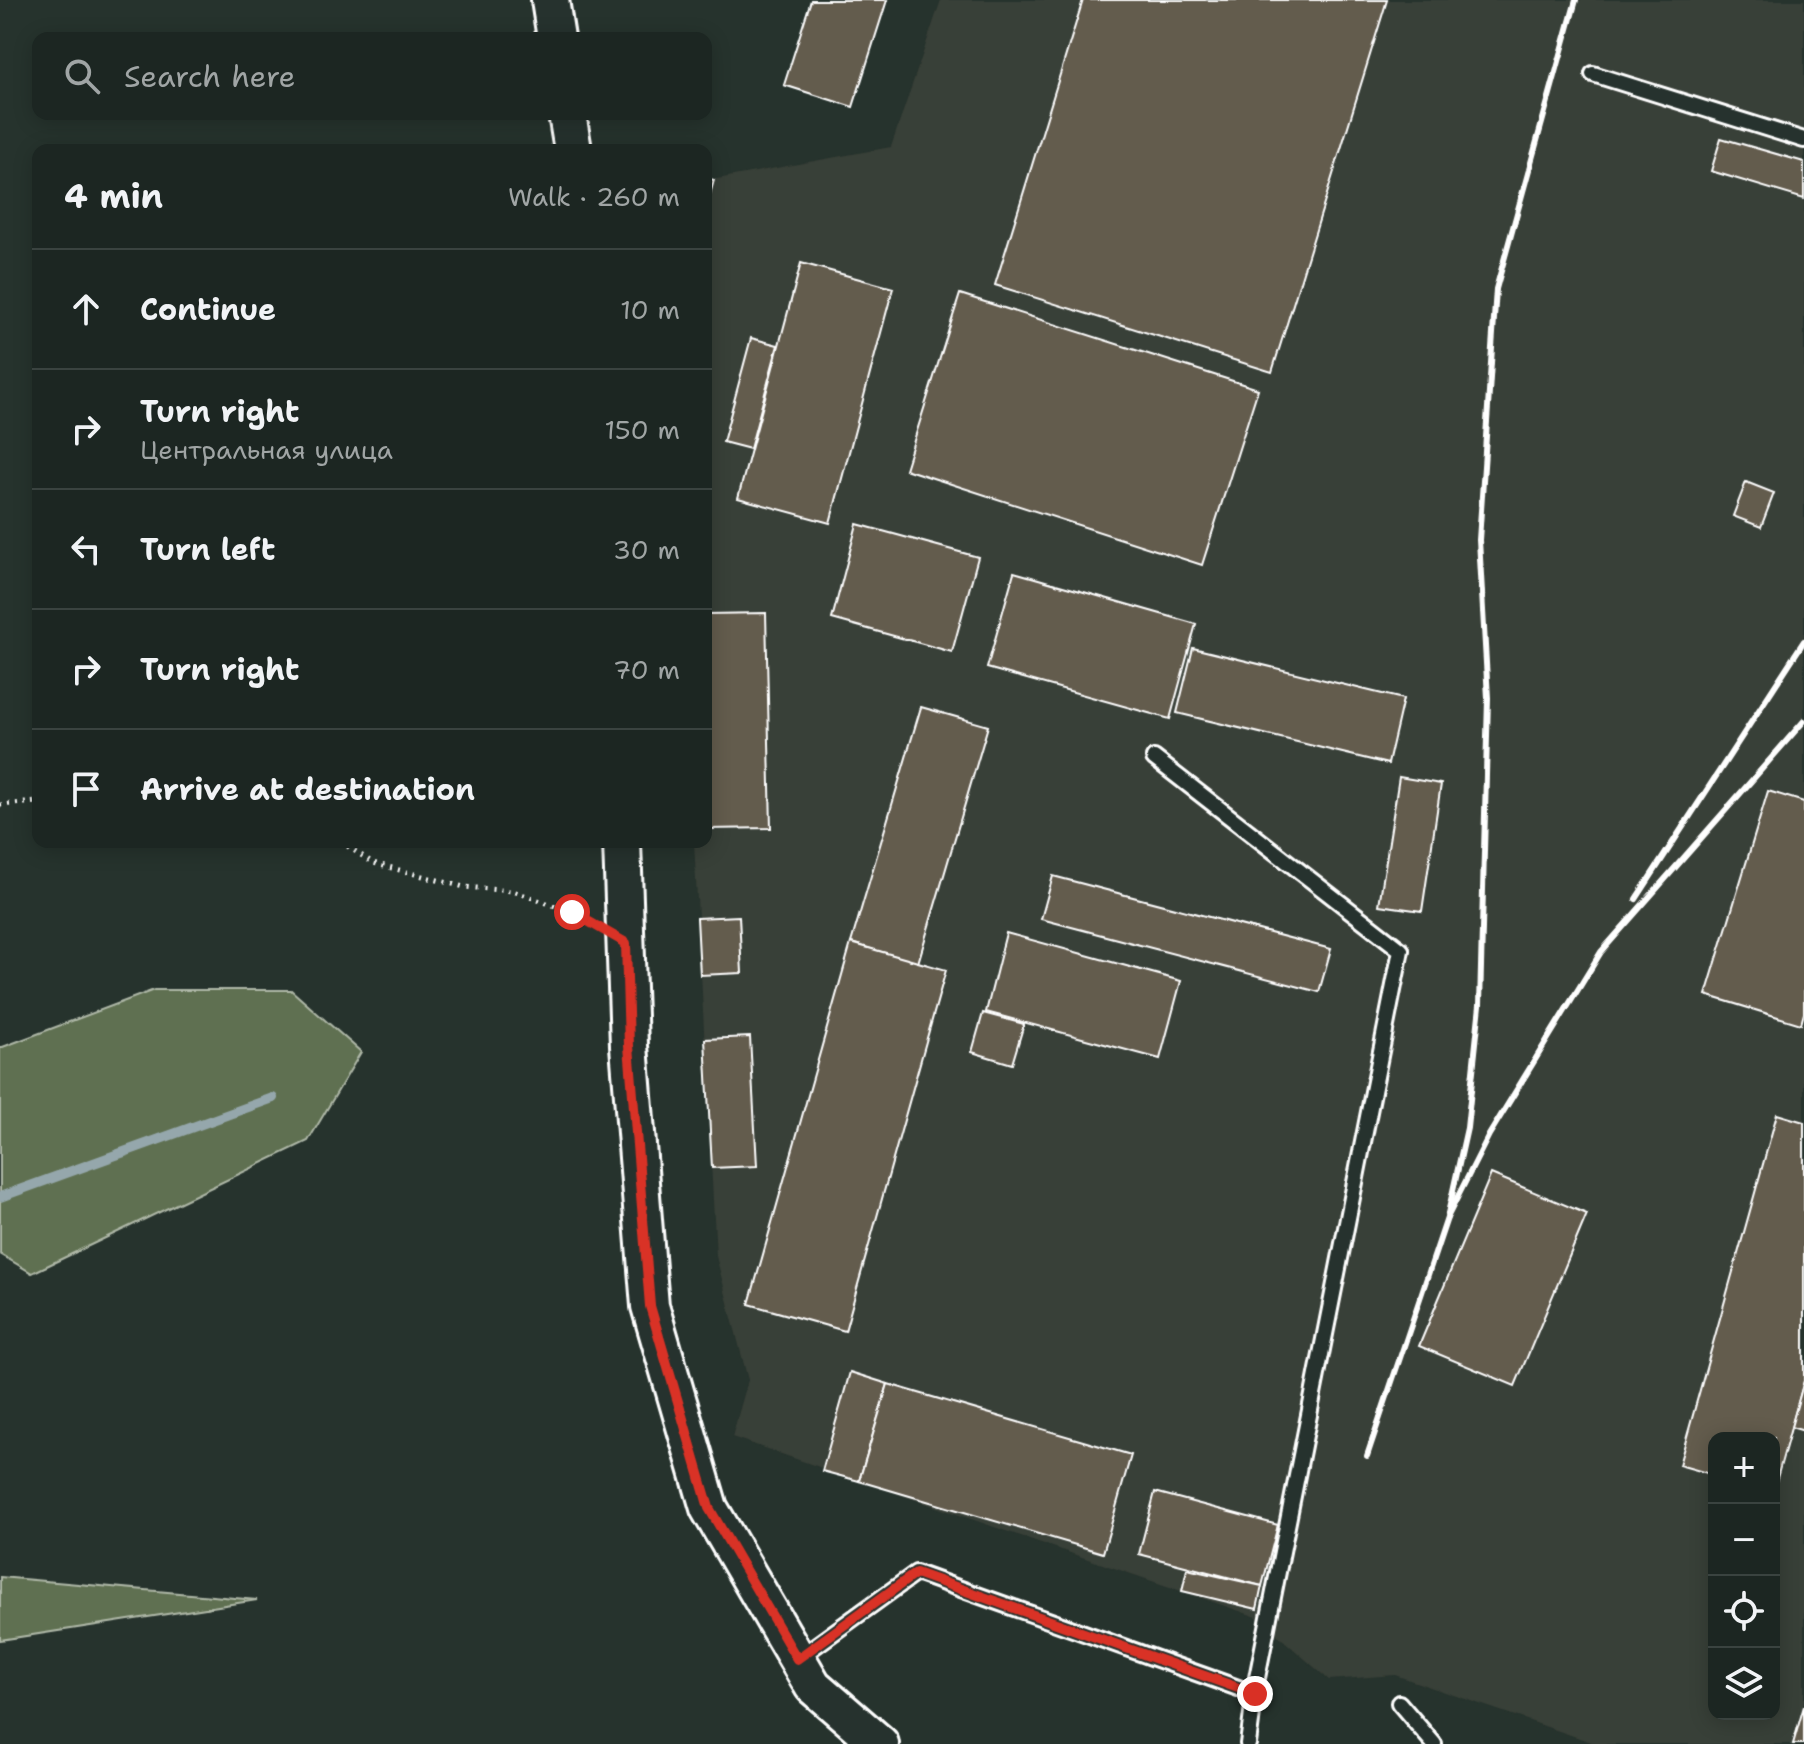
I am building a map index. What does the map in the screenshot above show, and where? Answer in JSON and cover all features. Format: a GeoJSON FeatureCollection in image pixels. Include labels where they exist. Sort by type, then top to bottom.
{"type":"FeatureCollection","features":[{"type":"Feature","properties":{"kind":"street"},"geometry":{"type":"LineString","coordinates":[[550,0],[555,32]]}},
{"type":"Feature","properties":{"kind":"street"},"geometry":{"type":"LineString","coordinates":[[568,120],[572,144]]}},
{"type":"Feature","properties":{"kind":"street"},"geometry":{"type":"LineString","coordinates":[[622,848],[629,1046],[650,1306],[709,1508],[813,1686],[880,1744]]}},
{"type":"Feature","properties":{"kind":"lane"},"geometry":{"type":"LineString","coordinates":[[1593,74],[1804,140]]}},
{"type":"Feature","properties":{"kind":"lane"},"geometry":{"type":"LineString","coordinates":[[1154,758],[1401,950],[1255,1694],[1248,1744]]}},
{"type":"Feature","properties":{"kind":"lane"},"geometry":{"type":"LineString","coordinates":[[797,1659],[916,1573],[1255,1694]]}},
{"type":"Feature","properties":{"kind":"lane"},"geometry":{"type":"LineString","coordinates":[[1399,1703],[1434,1744]]}},
{"type":"Feature","properties":{"kind":"path"},"geometry":{"type":"LineString","coordinates":[[0,805],[32,802]]}},
{"type":"Feature","properties":{"kind":"path"},"geometry":{"type":"LineString","coordinates":[[350,848],[373,863],[464,887],[513,891],[572,912],[626,943]]}},
{"type":"Feature","properties":{"kind":"shaded area"},"geometry":{"type":"Polygon","coordinates":[[[941,0],[1804,0],[1804,1744],[1597,1744],[1395,1675],[1329,1680],[1257,1617],[732,1437],[748,1380],[716,1256],[694,848],[712,848],[712,180],[891,147],[941,0]]]}},
{"type":"Feature","properties":{"kind":"green space"},"geometry":{"type":"Polygon","coordinates":[[[154,990],[291,990],[361,1052],[308,1141],[32,1273],[0,1254],[0,1048],[154,990]]]}},
{"type":"Feature","properties":{"kind":"green space"},"geometry":{"type":"Polygon","coordinates":[[[0,1577],[257,1600],[0,1640],[0,1577]]]}},
{"type":"Feature","properties":{"kind":"building"},"geometry":{"type":"Polygon","coordinates":[[[811,0],[887,0],[853,107],[784,85],[811,0]]]}},
{"type":"Feature","properties":{"kind":"building"},"geometry":{"type":"Polygon","coordinates":[[[1083,0],[1387,0],[1272,372],[995,285],[1083,0]]]}},
{"type":"Feature","properties":{"kind":"building"},"geometry":{"type":"Polygon","coordinates":[[[1721,138],[1804,162],[1804,199],[1711,171],[1721,138]]]}},
{"type":"Feature","properties":{"kind":"building"},"geometry":{"type":"Polygon","coordinates":[[[801,263],[893,288],[830,523],[738,498],[801,263]]]}},
{"type":"Feature","properties":{"kind":"building"},"geometry":{"type":"Polygon","coordinates":[[[960,294],[1258,389],[1202,565],[905,469],[960,294]]]}},
{"type":"Feature","properties":{"kind":"building"},"geometry":{"type":"Polygon","coordinates":[[[751,338],[778,345],[750,449],[723,442],[751,338]]]}},
{"type":"Feature","properties":{"kind":"building"},"geometry":{"type":"Polygon","coordinates":[[[1746,482],[1774,493],[1761,527],[1733,516],[1746,482]]]}},
{"type":"Feature","properties":{"kind":"building"},"geometry":{"type":"Polygon","coordinates":[[[857,524],[978,557],[952,652],[832,619],[857,524]]]}},
{"type":"Feature","properties":{"kind":"building"},"geometry":{"type":"Polygon","coordinates":[[[1014,572],[1196,624],[1170,719],[987,668],[1014,572]]]}},
{"type":"Feature","properties":{"kind":"building"},"geometry":{"type":"Polygon","coordinates":[[[766,613],[771,828],[712,829],[712,614],[766,613]]]}},
{"type":"Feature","properties":{"kind":"building"},"geometry":{"type":"Polygon","coordinates":[[[1193,648],[1403,699],[1388,764],[1177,713],[1193,648]]]}},
{"type":"Feature","properties":{"kind":"building"},"geometry":{"type":"Polygon","coordinates":[[[921,707],[988,726],[918,963],[851,943],[921,707]]]}},
{"type":"Feature","properties":{"kind":"building"},"geometry":{"type":"Polygon","coordinates":[[[1399,777],[1441,784],[1422,911],[1379,905],[1399,777]]]}},
{"type":"Feature","properties":{"kind":"building"},"geometry":{"type":"Polygon","coordinates":[[[1768,791],[1804,802],[1804,1013],[1801,1024],[1706,995],[1768,791]]]}},
{"type":"Feature","properties":{"kind":"building"},"geometry":{"type":"Polygon","coordinates":[[[1053,876],[1331,949],[1319,992],[1041,919],[1053,876]]]}},
{"type":"Feature","properties":{"kind":"building"},"geometry":{"type":"Polygon","coordinates":[[[739,916],[742,973],[700,975],[697,918],[739,916]]]}},
{"type":"Feature","properties":{"kind":"building"},"geometry":{"type":"Polygon","coordinates":[[[1006,933],[1181,981],[1160,1059],[986,1012],[1006,933]]]}},
{"type":"Feature","properties":{"kind":"building"},"geometry":{"type":"Polygon","coordinates":[[[851,943],[946,970],[845,1331],[749,1304],[851,943]]]}},
{"type":"Feature","properties":{"kind":"building"},"geometry":{"type":"Polygon","coordinates":[[[983,1013],[1024,1024],[1012,1064],[972,1052],[983,1013]]]}},
{"type":"Feature","properties":{"kind":"building"},"geometry":{"type":"Polygon","coordinates":[[[750,1037],[757,1166],[712,1168],[705,1039],[750,1037]]]}},
{"type":"Feature","properties":{"kind":"building"},"geometry":{"type":"Polygon","coordinates":[[[1777,1114],[1804,1122],[1804,1381],[1780,1467],[1780,1432],[1708,1432],[1708,1473],[1679,1465],[1777,1114]]]}},
{"type":"Feature","properties":{"kind":"building"},"geometry":{"type":"Polygon","coordinates":[[[1491,1174],[1587,1214],[1515,1386],[1419,1346],[1491,1174]]]}},
{"type":"Feature","properties":{"kind":"building"},"geometry":{"type":"Polygon","coordinates":[[[850,1372],[888,1384],[859,1481],[822,1471],[850,1372]]]}},
{"type":"Feature","properties":{"kind":"building"},"geometry":{"type":"Polygon","coordinates":[[[1804,1381],[1804,1431],[1791,1427],[1804,1381]]]}},
{"type":"Feature","properties":{"kind":"building"},"geometry":{"type":"Polygon","coordinates":[[[888,1384],[1131,1455],[1103,1553],[859,1481],[888,1384]]]}},
{"type":"Feature","properties":{"kind":"building"},"geometry":{"type":"Polygon","coordinates":[[[1155,1492],[1278,1525],[1262,1586],[1139,1554],[1155,1492]]]}},
{"type":"Feature","properties":{"kind":"building"},"geometry":{"type":"Polygon","coordinates":[[[1187,1569],[1262,1586],[1257,1609],[1182,1591],[1187,1569]]]}},
{"type":"Feature","properties":{"kind":"building"},"geometry":{"type":"Polygon","coordinates":[[[1804,1706],[1804,1744],[1793,1744],[1804,1706]]]}},
{"type":"Feature","properties":{"kind":"waterway"},"geometry":{"type":"LineString","coordinates":[[0,1197],[273,1098]]}},
{"type":"Feature","properties":{"kind":"railway"},"geometry":{"type":"LineString","coordinates":[[1447,1218],[1467,1128],[1480,1005],[1488,698],[1479,540],[1496,289],[1576,0]]}},
{"type":"Feature","properties":{"kind":"railway"},"geometry":{"type":"LineString","coordinates":[[1636,899],[1804,641]]}},
{"type":"Feature","properties":{"kind":"railway"},"geometry":{"type":"LineString","coordinates":[[1367,1456],[1447,1218],[1489,1135],[1601,952],[1804,721]]}},
{"type":"Feature","properties":{"kind":"route"},"geometry":{"type":"LineString","coordinates":[[572,912],[626,943],[629,1046],[650,1306],[709,1508],[797,1659],[916,1573],[1255,1694]]}}]}
